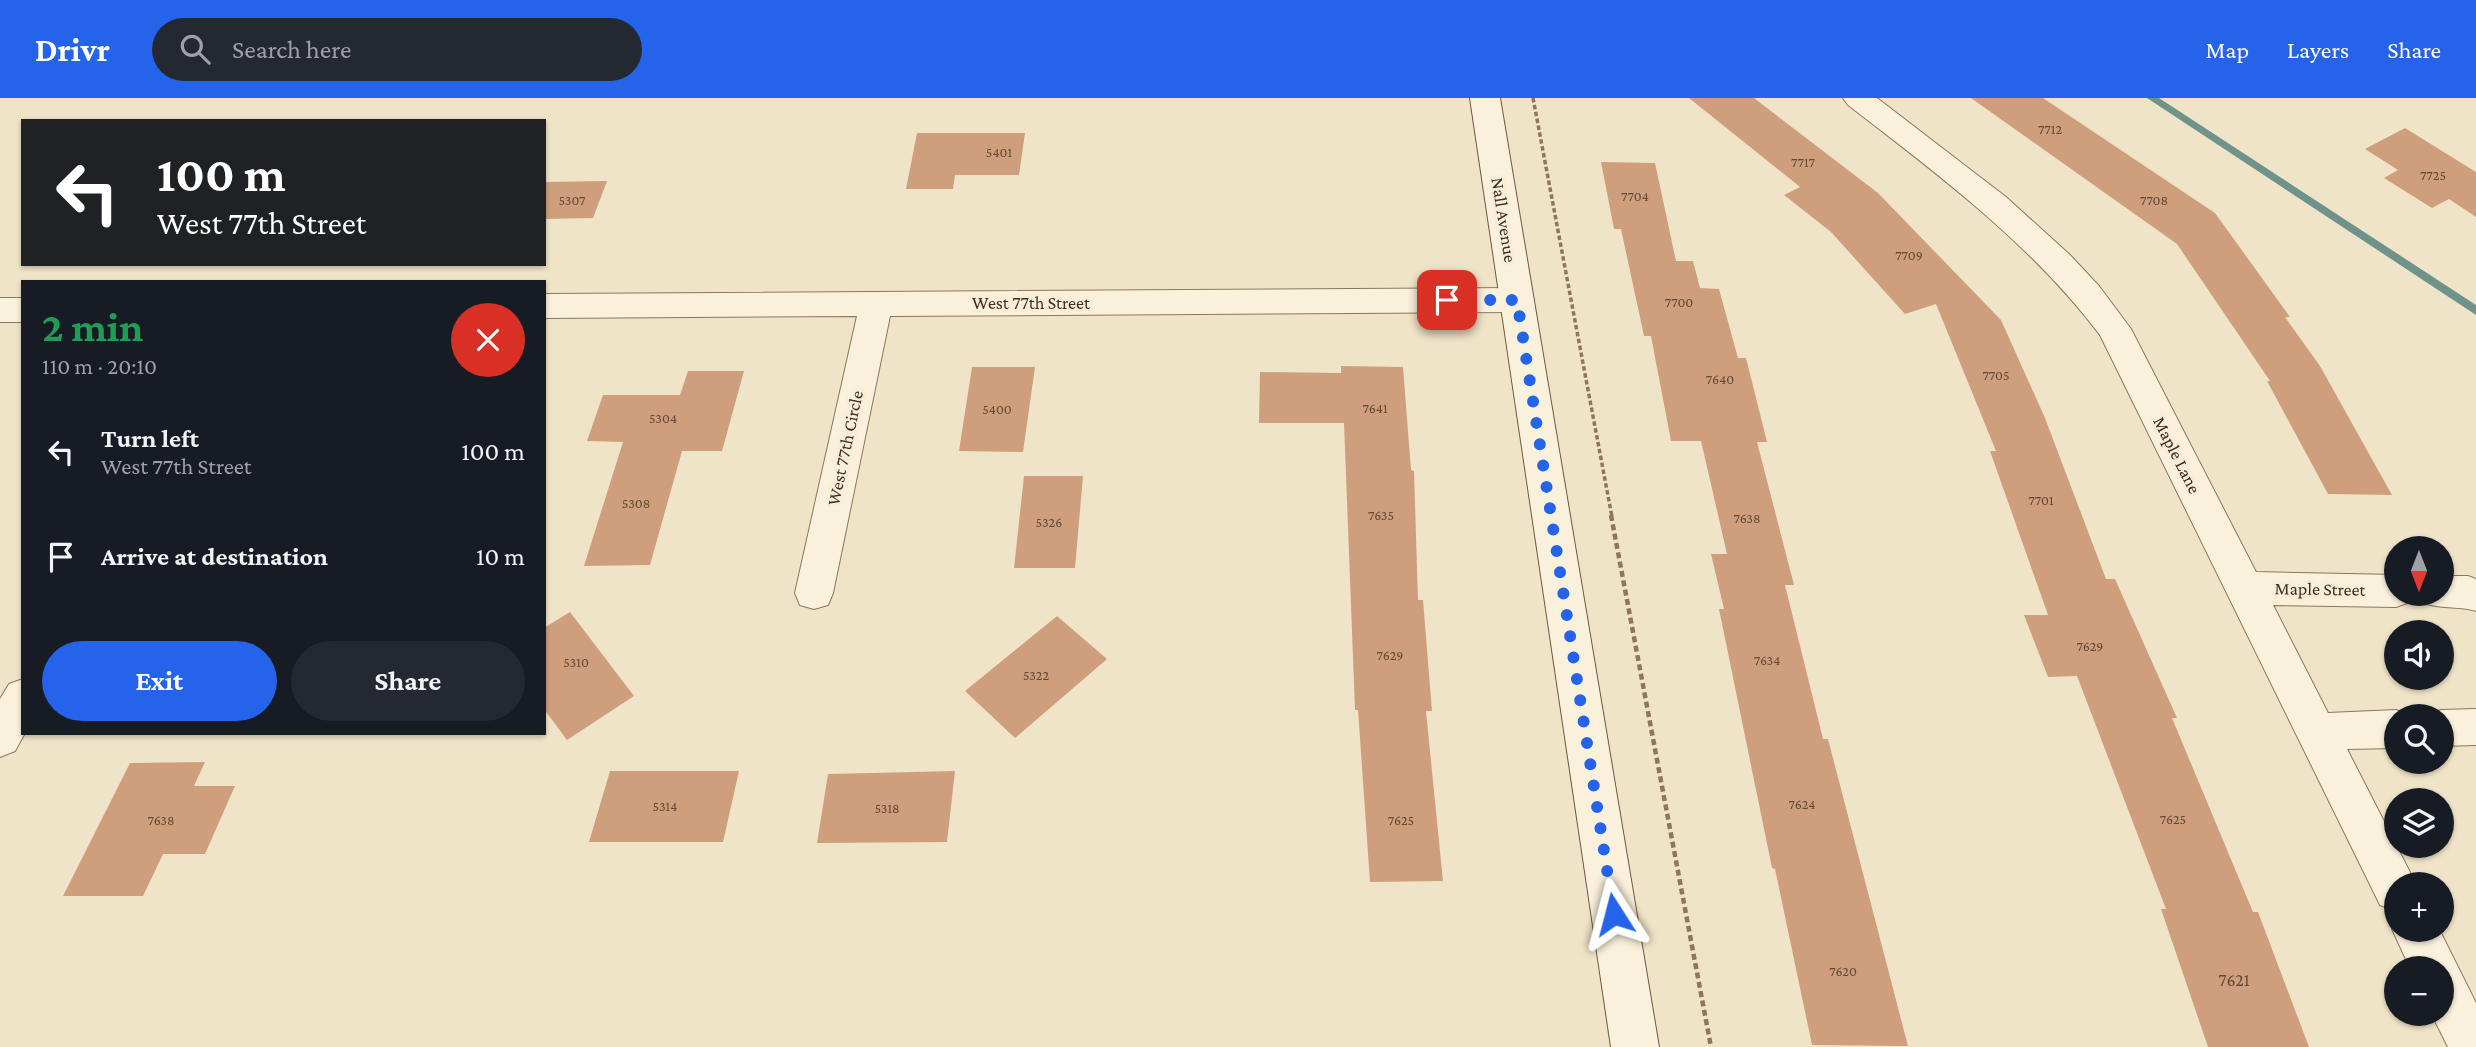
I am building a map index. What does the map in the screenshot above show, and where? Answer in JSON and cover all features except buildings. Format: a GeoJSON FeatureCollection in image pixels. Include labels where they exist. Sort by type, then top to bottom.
{"type":"FeatureCollection","features":[{"type":"Feature","properties":{"kind":"street","name":"Nall Avenue"},"geometry":{"type":"LineString","coordinates":[[1485,98],[1635,1047]]}},
{"type":"Feature","properties":{"kind":"street","name":"Maple Lane"},"geometry":{"type":"LineString","coordinates":[[1858,98],[2042,244],[2093,299],[2114,329],[2387,872]]}},
{"type":"Feature","properties":{"kind":"street","name":"West 77th Street"},"geometry":{"type":"LineString","coordinates":[[546,306],[1517,300]]}},
{"type":"Feature","properties":{"kind":"street","name":"West 77th Circle"},"geometry":{"type":"LineString","coordinates":[[814,593],[876,304]]}},
{"type":"Feature","properties":{"kind":"street"},"geometry":{"type":"LineString","coordinates":[[0,310],[21,310]]}},
{"type":"Feature","properties":{"kind":"street","name":"Maple Street"},"geometry":{"type":"LineString","coordinates":[[2244,588],[2384,591]]}},
{"type":"Feature","properties":{"kind":"street"},"geometry":{"type":"LineString","coordinates":[[2454,593],[2476,595]]}},
{"type":"Feature","properties":{"kind":"street"},"geometry":{"type":"LineString","coordinates":[[0,738],[21,701]]}},
{"type":"Feature","properties":{"kind":"street"},"geometry":{"type":"LineString","coordinates":[[2454,728],[2476,727]]}},
{"type":"Feature","properties":{"kind":"street"},"geometry":{"type":"LineString","coordinates":[[2318,732],[2384,729]]}},
{"type":"Feature","properties":{"kind":"street"},"geometry":{"type":"LineString","coordinates":[[2454,1009],[2473,1047]]}},
{"type":"Feature","properties":{"kind":"path"},"geometry":{"type":"LineString","coordinates":[[1533,98],[1711,1047]]}},
{"type":"Feature","properties":{"kind":"waterway"},"geometry":{"type":"LineString","coordinates":[[2152,98],[2476,311]]}},
{"type":"Feature","properties":{"kind":"route"},"geometry":{"type":"LineString","coordinates":[[1447,300],[1517,300],[1614,914]]}}]}
